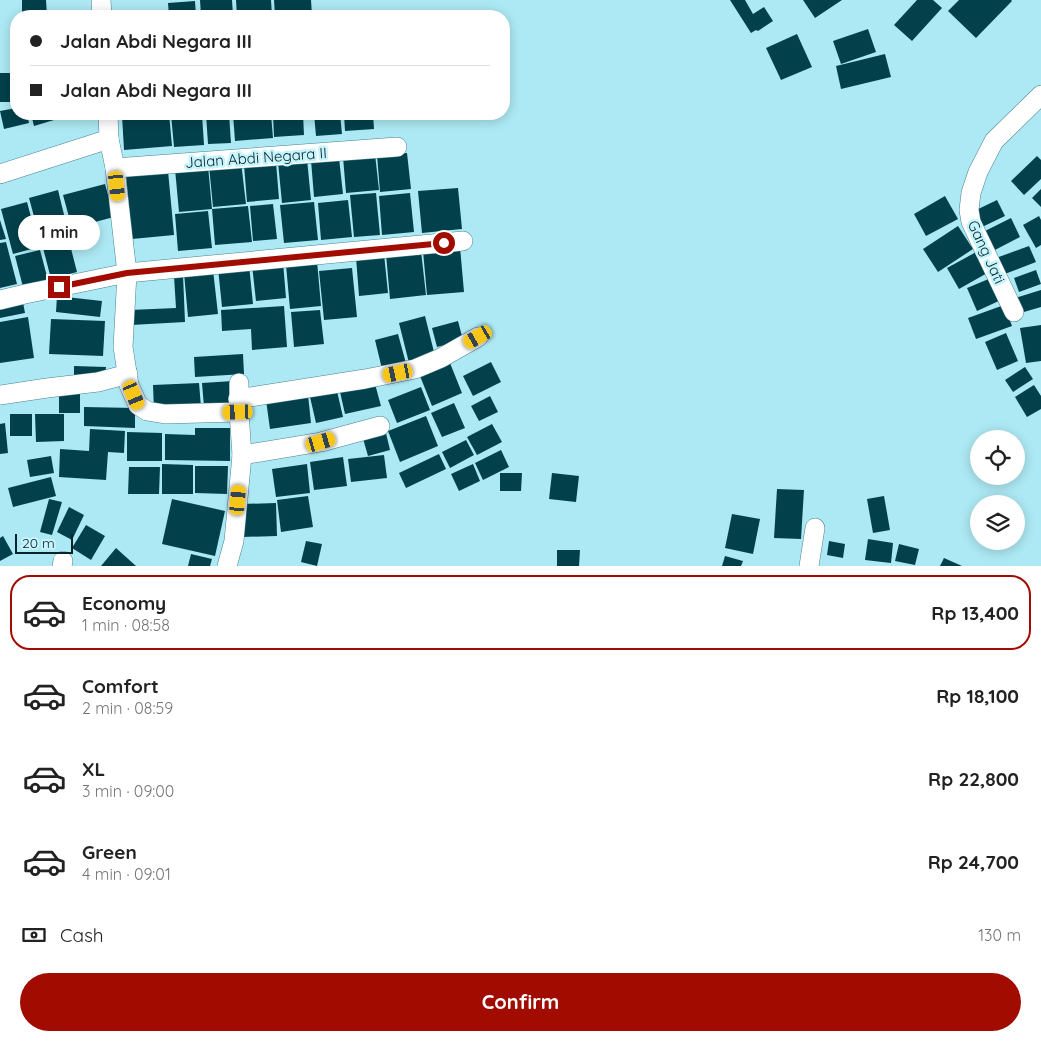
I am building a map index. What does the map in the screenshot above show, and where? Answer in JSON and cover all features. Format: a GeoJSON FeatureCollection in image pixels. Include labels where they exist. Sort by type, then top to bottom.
{"type":"FeatureCollection","features":[{"type":"Feature","properties":{"kind":"street","name":"Gang Jati"},"geometry":{"type":"LineString","coordinates":[[1014,312],[971,222],[969,210],[978,172],[994,141],[1041,95]]}},
{"type":"Feature","properties":{"kind":"street"},"geometry":{"type":"LineString","coordinates":[[108,120],[109,139],[115,168],[127,273],[123,346],[129,385],[138,405],[147,411],[165,414],[238,398],[366,379],[415,369],[441,358],[478,337]]}},
{"type":"Feature","properties":{"kind":"street"},"geometry":{"type":"LineString","coordinates":[[0,174],[109,139]]}},
{"type":"Feature","properties":{"kind":"street","name":"Jalan Abdi Negara II"},"geometry":{"type":"LineString","coordinates":[[115,168],[396,147]]}},
{"type":"Feature","properties":{"kind":"street"},"geometry":{"type":"LineString","coordinates":[[0,300],[127,273],[463,241]]}},
{"type":"Feature","properties":{"kind":"street"},"geometry":{"type":"LineString","coordinates":[[0,395],[98,382],[128,374]]}},
{"type":"Feature","properties":{"kind":"street"},"geometry":{"type":"LineString","coordinates":[[227,566],[234,541],[242,455],[238,398]]}},
{"type":"Feature","properties":{"kind":"street"},"geometry":{"type":"LineString","coordinates":[[242,455],[321,442],[380,426]]}},
{"type":"Feature","properties":{"kind":"street"},"geometry":{"type":"LineString","coordinates":[[809,566],[815,528]]}},
{"type":"Feature","properties":{"kind":"building"},"geometry":{"type":"Polygon","coordinates":[[[22,0],[46,0],[47,10],[22,10],[22,0]]]}},
{"type":"Feature","properties":{"kind":"building"},"geometry":{"type":"Polygon","coordinates":[[[200,0],[232,0],[233,10],[201,10],[200,0]]]}},
{"type":"Feature","properties":{"kind":"building"},"geometry":{"type":"Polygon","coordinates":[[[236,0],[271,0],[272,10],[237,10],[236,0]]]}},
{"type":"Feature","properties":{"kind":"building"},"geometry":{"type":"Polygon","coordinates":[[[274,0],[311,0],[312,10],[275,10],[274,0]]]}},
{"type":"Feature","properties":{"kind":"building"},"geometry":{"type":"Polygon","coordinates":[[[730,0],[745,0],[753,14],[764,7],[773,21],[758,31],[756,30],[751,33],[730,0]]]}},
{"type":"Feature","properties":{"kind":"building"},"geometry":{"type":"Polygon","coordinates":[[[803,0],[842,0],[815,18],[803,0]]]}},
{"type":"Feature","properties":{"kind":"building"},"geometry":{"type":"Polygon","coordinates":[[[917,0],[933,0],[942,8],[912,41],[894,25],[917,0]]]}},
{"type":"Feature","properties":{"kind":"building"},"geometry":{"type":"Polygon","coordinates":[[[959,0],[1012,1],[976,38],[948,11],[959,0]]]}},
{"type":"Feature","properties":{"kind":"building"},"geometry":{"type":"Polygon","coordinates":[[[195,1],[196,10],[169,10],[168,3],[195,1]]]}},
{"type":"Feature","properties":{"kind":"building"},"geometry":{"type":"Polygon","coordinates":[[[868,29],[876,52],[841,64],[833,41],[868,29]]]}},
{"type":"Feature","properties":{"kind":"building"},"geometry":{"type":"Polygon","coordinates":[[[797,34],[812,67],[781,80],[766,48],[797,34]]]}},
{"type":"Feature","properties":{"kind":"building"},"geometry":{"type":"Polygon","coordinates":[[[885,54],[891,77],[841,89],[836,66],[885,54]]]}},
{"type":"Feature","properties":{"kind":"building"},"geometry":{"type":"Polygon","coordinates":[[[0,73],[10,73],[10,102],[0,102],[0,73]]]}},
{"type":"Feature","properties":{"kind":"building"},"geometry":{"type":"Polygon","coordinates":[[[10,109],[10,120],[28,120],[29,123],[4,129],[0,111],[10,109]]]}},
{"type":"Feature","properties":{"kind":"building"},"geometry":{"type":"Polygon","coordinates":[[[32,120],[54,120],[34,126],[32,120]]]}},
{"type":"Feature","properties":{"kind":"building"},"geometry":{"type":"Polygon","coordinates":[[[122,120],[170,120],[172,146],[124,150],[122,120]]]}},
{"type":"Feature","properties":{"kind":"building"},"geometry":{"type":"Polygon","coordinates":[[[172,120],[202,120],[204,145],[174,147],[172,120]]]}},
{"type":"Feature","properties":{"kind":"building"},"geometry":{"type":"Polygon","coordinates":[[[206,120],[229,120],[231,143],[208,144],[206,120]]]}},
{"type":"Feature","properties":{"kind":"building"},"geometry":{"type":"Polygon","coordinates":[[[233,120],[272,120],[273,138],[235,141],[233,120]]]}},
{"type":"Feature","properties":{"kind":"building"},"geometry":{"type":"Polygon","coordinates":[[[273,120],[303,120],[304,135],[274,137],[273,120]]]}},
{"type":"Feature","properties":{"kind":"building"},"geometry":{"type":"Polygon","coordinates":[[[315,120],[341,120],[342,134],[316,136],[315,120]]]}},
{"type":"Feature","properties":{"kind":"building"},"geometry":{"type":"Polygon","coordinates":[[[344,120],[373,120],[374,129],[345,131],[344,120]]]}},
{"type":"Feature","properties":{"kind":"building"},"geometry":{"type":"Polygon","coordinates":[[[407,153],[411,189],[380,192],[377,155],[407,153]]]}},
{"type":"Feature","properties":{"kind":"building"},"geometry":{"type":"Polygon","coordinates":[[[375,154],[379,190],[346,193],[343,157],[375,154]]]}},
{"type":"Feature","properties":{"kind":"building"},"geometry":{"type":"Polygon","coordinates":[[[1037,156],[1041,160],[1041,179],[1024,195],[1011,181],[1037,156]]]}},
{"type":"Feature","properties":{"kind":"building"},"geometry":{"type":"Polygon","coordinates":[[[339,158],[343,194],[314,197],[311,160],[339,158]]]}},
{"type":"Feature","properties":{"kind":"building"},"geometry":{"type":"Polygon","coordinates":[[[307,159],[311,200],[282,203],[278,162],[307,159]]]}},
{"type":"Feature","properties":{"kind":"building"},"geometry":{"type":"Polygon","coordinates":[[[241,162],[246,204],[213,207],[209,166],[241,162]]]}},
{"type":"Feature","properties":{"kind":"building"},"geometry":{"type":"Polygon","coordinates":[[[276,162],[279,199],[247,202],[244,165],[276,162]]]}},
{"type":"Feature","properties":{"kind":"building"},"geometry":{"type":"Polygon","coordinates":[[[208,166],[212,209],[179,212],[175,169],[208,166]]]}},
{"type":"Feature","properties":{"kind":"building"},"geometry":{"type":"Polygon","coordinates":[[[168,171],[174,235],[132,239],[126,175],[168,171]]]}},
{"type":"Feature","properties":{"kind":"building"},"geometry":{"type":"Polygon","coordinates":[[[105,184],[114,217],[72,228],[63,195],[105,184]]]}},
{"type":"Feature","properties":{"kind":"building"},"geometry":{"type":"Polygon","coordinates":[[[458,188],[462,229],[422,233],[418,191],[458,188]]]}},
{"type":"Feature","properties":{"kind":"building"},"geometry":{"type":"Polygon","coordinates":[[[1041,189],[1041,207],[1032,198],[1041,189]]]}},
{"type":"Feature","properties":{"kind":"building"},"geometry":{"type":"Polygon","coordinates":[[[58,190],[67,227],[39,235],[29,198],[58,190]]]}},
{"type":"Feature","properties":{"kind":"building"},"geometry":{"type":"Polygon","coordinates":[[[376,193],[380,235],[354,237],[350,195],[376,193]]]}},
{"type":"Feature","properties":{"kind":"building"},"geometry":{"type":"Polygon","coordinates":[[[410,193],[414,232],[382,235],[379,196],[410,193]]]}},
{"type":"Feature","properties":{"kind":"building"},"geometry":{"type":"Polygon","coordinates":[[[945,196],[958,219],[926,236],[914,214],[945,196]]]}},
{"type":"Feature","properties":{"kind":"building"},"geometry":{"type":"Polygon","coordinates":[[[348,200],[352,237],[321,240],[318,203],[348,200]]]}},
{"type":"Feature","properties":{"kind":"building"},"geometry":{"type":"Polygon","coordinates":[[[997,200],[1005,216],[980,228],[972,212],[997,200]]]}},
{"type":"Feature","properties":{"kind":"building"},"geometry":{"type":"Polygon","coordinates":[[[27,202],[39,247],[13,254],[1,209],[27,202]]]}},
{"type":"Feature","properties":{"kind":"building"},"geometry":{"type":"Polygon","coordinates":[[[314,202],[318,240],[284,243],[280,205],[314,202]]]}},
{"type":"Feature","properties":{"kind":"building"},"geometry":{"type":"Polygon","coordinates":[[[273,204],[277,239],[253,241],[250,206],[273,204]]]}},
{"type":"Feature","properties":{"kind":"building"},"geometry":{"type":"Polygon","coordinates":[[[248,206],[252,242],[215,245],[212,209],[248,206]]]}},
{"type":"Feature","properties":{"kind":"building"},"geometry":{"type":"Polygon","coordinates":[[[208,211],[212,248],[178,251],[175,214],[208,211]]]}},
{"type":"Feature","properties":{"kind":"building"},"geometry":{"type":"Polygon","coordinates":[[[1039,216],[1041,220],[1041,245],[1036,248],[1023,225],[1039,216]]]}},
{"type":"Feature","properties":{"kind":"building"},"geometry":{"type":"Polygon","coordinates":[[[1011,218],[1020,237],[991,252],[981,233],[1011,218]]]}},
{"type":"Feature","properties":{"kind":"building"},"geometry":{"type":"Polygon","coordinates":[[[0,220],[6,239],[0,240],[0,220]]]}},
{"type":"Feature","properties":{"kind":"building"},"geometry":{"type":"Polygon","coordinates":[[[958,226],[973,249],[938,272],[923,249],[958,226]]]}},
{"type":"Feature","properties":{"kind":"building"},"geometry":{"type":"Polygon","coordinates":[[[67,233],[77,272],[51,279],[41,240],[67,233]]]}},
{"type":"Feature","properties":{"kind":"building"},"geometry":{"type":"Polygon","coordinates":[[[6,242],[17,284],[0,288],[0,243],[6,242]]]}},
{"type":"Feature","properties":{"kind":"building"},"geometry":{"type":"Polygon","coordinates":[[[1029,246],[1036,262],[1002,275],[996,258],[1029,246]]]}},
{"type":"Feature","properties":{"kind":"building"},"geometry":{"type":"Polygon","coordinates":[[[460,247],[464,292],[427,295],[423,251],[460,247]]]}},
{"type":"Feature","properties":{"kind":"building"},"geometry":{"type":"Polygon","coordinates":[[[40,250],[48,280],[23,287],[15,256],[40,250]]]}},
{"type":"Feature","properties":{"kind":"building"},"geometry":{"type":"Polygon","coordinates":[[[421,251],[426,295],[390,299],[386,254],[421,251]]]}},
{"type":"Feature","properties":{"kind":"building"},"geometry":{"type":"Polygon","coordinates":[[[978,251],[989,272],[959,289],[947,268],[978,251]]]}},
{"type":"Feature","properties":{"kind":"building"},"geometry":{"type":"Polygon","coordinates":[[[384,254],[388,293],[359,296],[356,257],[384,254]]]}},
{"type":"Feature","properties":{"kind":"building"},"geometry":{"type":"Polygon","coordinates":[[[317,261],[321,306],[290,309],[286,265],[317,261]]]}},
{"type":"Feature","properties":{"kind":"building"},"geometry":{"type":"Polygon","coordinates":[[[283,262],[286,298],[256,301],[252,265],[283,262]]]}},
{"type":"Feature","properties":{"kind":"building"},"geometry":{"type":"Polygon","coordinates":[[[249,265],[253,304],[222,307],[218,268],[249,265]]]}},
{"type":"Feature","properties":{"kind":"building"},"geometry":{"type":"Polygon","coordinates":[[[352,268],[357,317],[324,320],[319,271],[352,268]]]}},
{"type":"Feature","properties":{"kind":"building"},"geometry":{"type":"Polygon","coordinates":[[[213,270],[218,314],[188,317],[184,273],[213,270]]]}},
{"type":"Feature","properties":{"kind":"building"},"geometry":{"type":"Polygon","coordinates":[[[1036,270],[1041,284],[1019,292],[1014,278],[1036,270]]]}},
{"type":"Feature","properties":{"kind":"building"},"geometry":{"type":"Polygon","coordinates":[[[183,275],[185,322],[131,325],[130,310],[176,308],[174,276],[183,275]]]}},
{"type":"Feature","properties":{"kind":"building"},"geometry":{"type":"Polygon","coordinates":[[[991,278],[1001,300],[977,311],[967,288],[991,278]]]}},
{"type":"Feature","properties":{"kind":"building"},"geometry":{"type":"Polygon","coordinates":[[[1041,290],[1041,307],[1017,314],[1012,299],[1041,290]]]}},
{"type":"Feature","properties":{"kind":"building"},"geometry":{"type":"Polygon","coordinates":[[[57,296],[102,301],[100,317],[56,312],[57,296]]]}},
{"type":"Feature","properties":{"kind":"building"},"geometry":{"type":"Polygon","coordinates":[[[22,297],[25,313],[0,318],[0,301],[22,297]]]}},
{"type":"Feature","properties":{"kind":"building"},"geometry":{"type":"Polygon","coordinates":[[[1004,305],[1012,326],[976,339],[968,318],[1004,305]]]}},
{"type":"Feature","properties":{"kind":"building"},"geometry":{"type":"Polygon","coordinates":[[[284,306],[287,347],[252,350],[251,329],[222,331],[221,310],[284,306]]]}},
{"type":"Feature","properties":{"kind":"building"},"geometry":{"type":"Polygon","coordinates":[[[320,310],[324,344],[294,347],[291,312],[320,310]]]}},
{"type":"Feature","properties":{"kind":"building"},"geometry":{"type":"Polygon","coordinates":[[[425,316],[435,356],[409,363],[399,323],[425,316]]]}},
{"type":"Feature","properties":{"kind":"building"},"geometry":{"type":"Polygon","coordinates":[[[28,317],[34,358],[0,363],[0,322],[28,317]]]}},
{"type":"Feature","properties":{"kind":"building"},"geometry":{"type":"Polygon","coordinates":[[[51,319],[105,321],[103,356],[49,354],[51,319]]]}},
{"type":"Feature","properties":{"kind":"building"},"geometry":{"type":"Polygon","coordinates":[[[458,321],[463,340],[437,347],[432,328],[458,321]]]}},
{"type":"Feature","properties":{"kind":"building"},"geometry":{"type":"Polygon","coordinates":[[[1041,325],[1041,361],[1026,363],[1020,328],[1041,325]]]}},
{"type":"Feature","properties":{"kind":"building"},"geometry":{"type":"Polygon","coordinates":[[[1006,333],[1018,361],[997,370],[985,342],[1006,333]]]}},
{"type":"Feature","properties":{"kind":"building"},"geometry":{"type":"Polygon","coordinates":[[[398,334],[407,367],[383,373],[375,340],[398,334]]]}},
{"type":"Feature","properties":{"kind":"building"},"geometry":{"type":"Polygon","coordinates":[[[243,354],[244,374],[195,377],[194,357],[243,354]]]}},
{"type":"Feature","properties":{"kind":"building"},"geometry":{"type":"Polygon","coordinates":[[[491,362],[501,382],[473,396],[463,376],[491,362]]]}},
{"type":"Feature","properties":{"kind":"building"},"geometry":{"type":"Polygon","coordinates":[[[450,363],[462,393],[432,406],[420,376],[450,363]]]}},
{"type":"Feature","properties":{"kind":"building"},"geometry":{"type":"Polygon","coordinates":[[[74,366],[106,367],[105,378],[74,377],[74,366]]]}},
{"type":"Feature","properties":{"kind":"building"},"geometry":{"type":"Polygon","coordinates":[[[1025,367],[1033,379],[1013,392],[1005,380],[1025,367]]]}},
{"type":"Feature","properties":{"kind":"building"},"geometry":{"type":"Polygon","coordinates":[[[233,381],[234,406],[204,407],[202,383],[233,381]]]}},
{"type":"Feature","properties":{"kind":"building"},"geometry":{"type":"Polygon","coordinates":[[[199,383],[201,407],[154,410],[153,385],[199,383]]]}},
{"type":"Feature","properties":{"kind":"building"},"geometry":{"type":"Polygon","coordinates":[[[375,384],[381,406],[345,414],[340,392],[375,384]]]}},
{"type":"Feature","properties":{"kind":"building"},"geometry":{"type":"Polygon","coordinates":[[[1034,385],[1041,396],[1041,409],[1027,417],[1015,397],[1034,385]]]}},
{"type":"Feature","properties":{"kind":"building"},"geometry":{"type":"Polygon","coordinates":[[[421,387],[430,410],[397,423],[388,400],[421,387]]]}},
{"type":"Feature","properties":{"kind":"building"},"geometry":{"type":"Polygon","coordinates":[[[59,389],[80,389],[80,413],[59,413],[59,389]]]}},
{"type":"Feature","properties":{"kind":"building"},"geometry":{"type":"Polygon","coordinates":[[[337,391],[343,417],[316,423],[310,397],[337,391]]]}},
{"type":"Feature","properties":{"kind":"building"},"geometry":{"type":"Polygon","coordinates":[[[308,395],[311,423],[270,429],[266,400],[308,395]]]}},
{"type":"Feature","properties":{"kind":"building"},"geometry":{"type":"Polygon","coordinates":[[[490,396],[498,412],[479,421],[471,406],[490,396]]]}},
{"type":"Feature","properties":{"kind":"building"},"geometry":{"type":"Polygon","coordinates":[[[454,403],[465,428],[442,437],[431,413],[454,403]]]}},
{"type":"Feature","properties":{"kind":"building"},"geometry":{"type":"Polygon","coordinates":[[[84,407],[135,408],[135,428],[84,426],[84,407]]]}},
{"type":"Feature","properties":{"kind":"building"},"geometry":{"type":"Polygon","coordinates":[[[10,414],[32,414],[32,436],[10,436],[10,414]]]}},
{"type":"Feature","properties":{"kind":"building"},"geometry":{"type":"Polygon","coordinates":[[[35,414],[64,414],[64,441],[36,442],[35,414]]]}},
{"type":"Feature","properties":{"kind":"building"},"geometry":{"type":"Polygon","coordinates":[[[426,416],[438,446],[400,462],[388,431],[426,416]]]}},
{"type":"Feature","properties":{"kind":"building"},"geometry":{"type":"Polygon","coordinates":[[[5,423],[8,453],[0,454],[0,424],[5,423]]]}},
{"type":"Feature","properties":{"kind":"building"},"geometry":{"type":"Polygon","coordinates":[[[492,424],[502,442],[477,455],[467,437],[492,424]]]}},
{"type":"Feature","properties":{"kind":"building"},"geometry":{"type":"Polygon","coordinates":[[[195,428],[230,428],[230,461],[165,460],[165,434],[195,435],[195,428]]]}},
{"type":"Feature","properties":{"kind":"building"},"geometry":{"type":"Polygon","coordinates":[[[90,429],[125,431],[124,453],[108,452],[106,480],[59,477],[60,449],[89,451],[90,429]]]}},
{"type":"Feature","properties":{"kind":"building"},"geometry":{"type":"Polygon","coordinates":[[[385,429],[390,450],[368,456],[362,435],[385,429]]]}},
{"type":"Feature","properties":{"kind":"building"},"geometry":{"type":"Polygon","coordinates":[[[127,432],[162,433],[162,461],[127,461],[127,432]]]}},
{"type":"Feature","properties":{"kind":"building"},"geometry":{"type":"Polygon","coordinates":[[[466,440],[474,455],[450,468],[442,452],[466,440]]]}},
{"type":"Feature","properties":{"kind":"building"},"geometry":{"type":"Polygon","coordinates":[[[501,450],[509,467],[483,480],[475,463],[501,450]]]}},
{"type":"Feature","properties":{"kind":"building"},"geometry":{"type":"Polygon","coordinates":[[[439,454],[446,469],[406,488],[399,473],[439,454]]]}},
{"type":"Feature","properties":{"kind":"building"},"geometry":{"type":"Polygon","coordinates":[[[384,455],[387,478],[351,482],[348,459],[384,455]]]}},
{"type":"Feature","properties":{"kind":"building"},"geometry":{"type":"Polygon","coordinates":[[[51,456],[54,473],[30,477],[27,460],[51,456]]]}},
{"type":"Feature","properties":{"kind":"building"},"geometry":{"type":"Polygon","coordinates":[[[343,457],[347,486],[314,490],[310,462],[343,457]]]}},
{"type":"Feature","properties":{"kind":"building"},"geometry":{"type":"Polygon","coordinates":[[[162,464],[193,465],[193,494],[162,494],[162,464]]]}},
{"type":"Feature","properties":{"kind":"building"},"geometry":{"type":"Polygon","coordinates":[[[307,464],[310,493],[276,497],[272,469],[307,464]]]}},
{"type":"Feature","properties":{"kind":"building"},"geometry":{"type":"Polygon","coordinates":[[[473,464],[480,481],[459,491],[451,474],[473,464]]]}},
{"type":"Feature","properties":{"kind":"building"},"geometry":{"type":"Polygon","coordinates":[[[195,466],[228,466],[227,494],[195,493],[195,466]]]}},
{"type":"Feature","properties":{"kind":"building"},"geometry":{"type":"Polygon","coordinates":[[[129,467],[160,467],[159,494],[128,494],[129,467]]]}},
{"type":"Feature","properties":{"kind":"building"},"geometry":{"type":"Polygon","coordinates":[[[500,473],[522,473],[521,491],[500,491],[500,473]]]}},
{"type":"Feature","properties":{"kind":"building"},"geometry":{"type":"Polygon","coordinates":[[[552,473],[579,476],[576,502],[549,499],[552,473]]]}},
{"type":"Feature","properties":{"kind":"building"},"geometry":{"type":"Polygon","coordinates":[[[51,477],[56,496],[13,507],[8,488],[51,477]]]}},
{"type":"Feature","properties":{"kind":"building"},"geometry":{"type":"Polygon","coordinates":[[[777,489],[804,490],[801,539],[774,538],[777,489]]]}},
{"type":"Feature","properties":{"kind":"building"},"geometry":{"type":"Polygon","coordinates":[[[308,496],[313,527],[281,532],[277,500],[308,496]]]}},
{"type":"Feature","properties":{"kind":"building"},"geometry":{"type":"Polygon","coordinates":[[[884,496],[890,530],[873,533],[867,499],[884,496]]]}},
{"type":"Feature","properties":{"kind":"building"},"geometry":{"type":"Polygon","coordinates":[[[49,499],[62,502],[52,535],[40,532],[49,499]]]}},
{"type":"Feature","properties":{"kind":"building"},"geometry":{"type":"Polygon","coordinates":[[[172,499],[225,511],[215,556],[162,544],[172,499]]]}},
{"type":"Feature","properties":{"kind":"building"},"geometry":{"type":"Polygon","coordinates":[[[276,503],[277,536],[242,537],[241,504],[276,503]]]}},
{"type":"Feature","properties":{"kind":"building"},"geometry":{"type":"Polygon","coordinates":[[[69,507],[84,515],[72,540],[57,532],[69,507]]]}},
{"type":"Feature","properties":{"kind":"building"},"geometry":{"type":"Polygon","coordinates":[[[732,514],[760,519],[753,554],[725,548],[732,514]]]}},
{"type":"Feature","properties":{"kind":"building"},"geometry":{"type":"Polygon","coordinates":[[[86,525],[105,536],[91,560],[72,548],[86,525]]]}},
{"type":"Feature","properties":{"kind":"building"},"geometry":{"type":"Polygon","coordinates":[[[3,536],[13,554],[0,561],[0,538],[3,536]]]}},
{"type":"Feature","properties":{"kind":"building"},"geometry":{"type":"Polygon","coordinates":[[[868,539],[893,543],[891,563],[865,560],[868,539]]]}},
{"type":"Feature","properties":{"kind":"building"},"geometry":{"type":"Polygon","coordinates":[[[306,541],[322,544],[317,566],[301,562],[306,541]]]}},
{"type":"Feature","properties":{"kind":"building"},"geometry":{"type":"Polygon","coordinates":[[[829,541],[845,544],[843,558],[827,555],[829,541]]]}},
{"type":"Feature","properties":{"kind":"building"},"geometry":{"type":"Polygon","coordinates":[[[899,544],[919,549],[915,565],[895,561],[899,544]]]}},
{"type":"Feature","properties":{"kind":"building"},"geometry":{"type":"Polygon","coordinates":[[[116,548],[136,566],[101,566],[116,548]]]}},
{"type":"Feature","properties":{"kind":"building"},"geometry":{"type":"Polygon","coordinates":[[[557,550],[580,550],[579,566],[557,566],[557,550]]]}},
{"type":"Feature","properties":{"kind":"building"},"geometry":{"type":"Polygon","coordinates":[[[191,554],[212,559],[210,566],[188,566],[191,554]]]}},
{"type":"Feature","properties":{"kind":"building"},"geometry":{"type":"Polygon","coordinates":[[[725,556],[743,561],[741,566],[722,566],[725,556]]]}},
{"type":"Feature","properties":{"kind":"building"},"geometry":{"type":"Polygon","coordinates":[[[944,558],[962,566],[940,566],[944,558]]]}},
{"type":"Feature","properties":{"kind":"route"},"geometry":{"type":"LineString","coordinates":[[59,287],[127,273],[444,243]]}}]}
